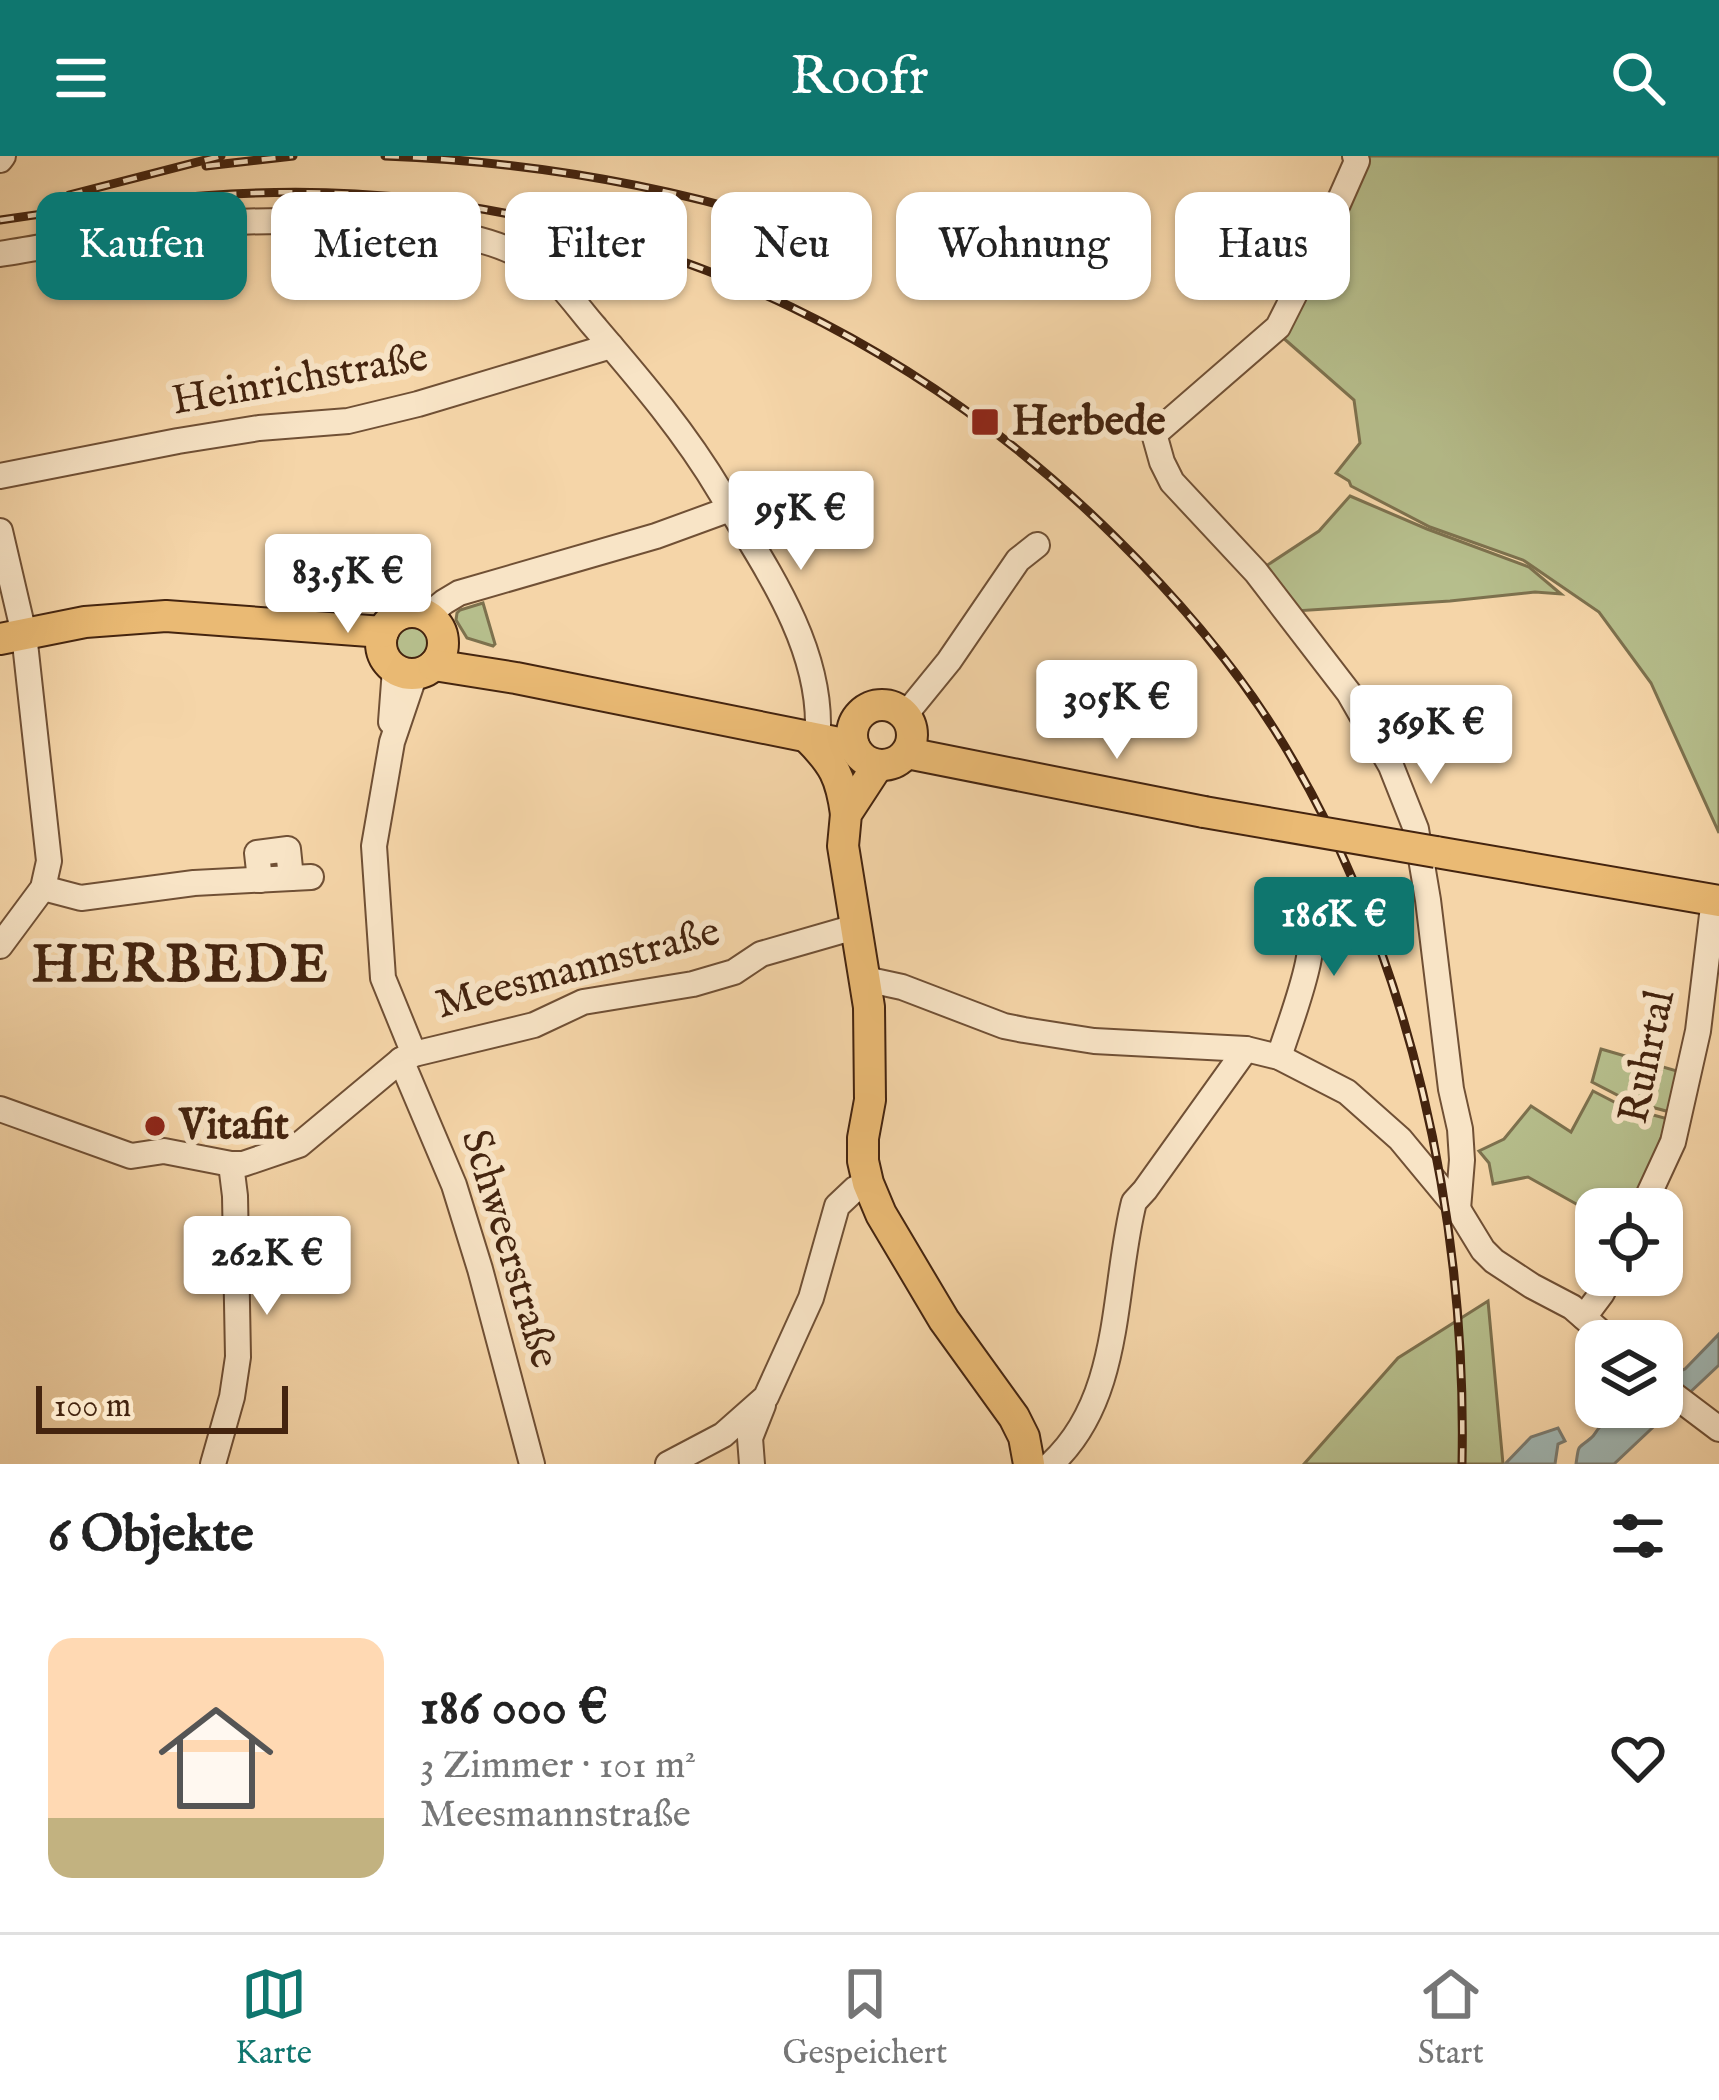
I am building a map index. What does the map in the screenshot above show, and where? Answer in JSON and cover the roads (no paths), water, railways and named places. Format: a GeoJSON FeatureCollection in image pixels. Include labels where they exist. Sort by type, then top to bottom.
{"type":"FeatureCollection","features":[{"type":"Feature","properties":{"kind":"main road"},"geometry":{"type":"LineString","coordinates":[[12,636],[85,622],[166,616],[319,629],[408,656],[516,678],[801,731],[881,741],[1018,776],[1657,890],[1716,908]]}},
{"type":"Feature","properties":{"kind":"main road"},"geometry":{"type":"LineString","coordinates":[[396,616],[427,616],[439,629],[408,656],[396,616]]}},
{"type":"Feature","properties":{"kind":"main road"},"geometry":{"type":"LineString","coordinates":[[801,731],[838,772],[845,808],[843,845],[865,979],[871,1057],[863,1138],[868,1184],[944,1320],[1014,1418],[1024,1437],[1029,1464]]}},
{"type":"Feature","properties":{"kind":"main road"},"geometry":{"type":"LineString","coordinates":[[845,808],[881,741]]}},
{"type":"Feature","properties":{"kind":"street"},"geometry":{"type":"LineString","coordinates":[[1355,156],[1358,160],[1322,240],[1278,327],[1155,437],[1172,482],[1268,587],[1349,693],[1391,766],[1416,829],[1460,1130],[1458,1208]]}},
{"type":"Feature","properties":{"kind":"street"},"geometry":{"type":"LineString","coordinates":[[0,254],[215,223],[365,224],[498,244],[536,263],[677,424],[730,509],[796,626],[810,666],[818,710],[801,731]]}},
{"type":"Feature","properties":{"kind":"street","name":"Heinrichstraße"},"geometry":{"type":"LineString","coordinates":[[0,476],[259,428],[347,421],[611,346]]}},
{"type":"Feature","properties":{"kind":"street"},"geometry":{"type":"LineString","coordinates":[[427,616],[459,593],[656,536],[730,509]]}},
{"type":"Feature","properties":{"kind":"street"},"geometry":{"type":"LineString","coordinates":[[0,531],[12,636],[50,861],[43,888],[0,946]]}},
{"type":"Feature","properties":{"kind":"street"},"geometry":{"type":"LineString","coordinates":[[881,741],[949,662],[1018,560],[1037,544]]}},
{"type":"Feature","properties":{"kind":"street","name":"Schweerstraße"},"geometry":{"type":"LineString","coordinates":[[408,656],[391,697],[392,742],[374,846],[383,978],[481,1269],[532,1464]]}},
{"type":"Feature","properties":{"kind":"street"},"geometry":{"type":"LineString","coordinates":[[43,888],[80,898],[194,883],[301,877]]}},
{"type":"Feature","properties":{"kind":"street"},"geometry":{"type":"LineString","coordinates":[[1280,1057],[1309,956],[1310,895]]}},
{"type":"Feature","properties":{"kind":"street","name":"Ruhrtal"},"geometry":{"type":"LineString","coordinates":[[1652,1188],[1673,1142],[1698,1031],[1716,908]]}},
{"type":"Feature","properties":{"kind":"street","name":"Meesmannstraße"},"geometry":{"type":"LineString","coordinates":[[0,1109],[131,1156],[164,1150],[243,1164],[299,1145],[408,1057],[534,1025],[583,1002],[734,973],[761,954],[855,927]]}},
{"type":"Feature","properties":{"kind":"street"},"geometry":{"type":"LineString","coordinates":[[865,979],[902,987],[1024,1030],[1094,1041],[1246,1049],[1280,1057],[1347,1092],[1400,1139],[1458,1208],[1494,1261],[1572,1306],[1587,1320]]}},
{"type":"Feature","properties":{"kind":"street"},"geometry":{"type":"LineString","coordinates":[[1051,1464],[1085,1421],[1107,1367],[1134,1202],[1246,1049]]}},
{"type":"Feature","properties":{"kind":"street"},"geometry":{"type":"LineString","coordinates":[[213,1464],[238,1357],[231,1164]]}},
{"type":"Feature","properties":{"kind":"street"},"geometry":{"type":"LineString","coordinates":[[752,1464],[750,1438],[811,1298],[837,1206],[868,1184]]}},
{"type":"Feature","properties":{"kind":"street"},"geometry":{"type":"LineString","coordinates":[[1584,1317],[1600,1296]]}},
{"type":"Feature","properties":{"kind":"street"},"geometry":{"type":"LineString","coordinates":[[668,1464],[723,1436],[766,1397]]}},
{"type":"Feature","properties":{"kind":"street"},"geometry":{"type":"LineString","coordinates":[[1683,1403],[1719,1429]]}},
{"type":"Feature","properties":{"kind":"water"},"geometry":{"type":"Polygon","coordinates":[[[1719,1334],[1719,1365],[1683,1399],[1685,1369],[1719,1334]]]}},
{"type":"Feature","properties":{"kind":"water"},"geometry":{"type":"Polygon","coordinates":[[[1558,1428],[1565,1441],[1558,1444],[1555,1464],[1505,1464],[1531,1437],[1558,1428]]]}},
{"type":"Feature","properties":{"kind":"water"},"geometry":{"type":"Polygon","coordinates":[[[1599,1428],[1652,1428],[1614,1464],[1576,1464],[1579,1448],[1599,1428]]]}},
{"type":"Feature","properties":{"kind":"railway"},"geometry":{"type":"LineString","coordinates":[[81,192],[221,156]]}},
{"type":"Feature","properties":{"kind":"railway"},"geometry":{"type":"LineString","coordinates":[[206,166],[293,156]]}},
{"type":"Feature","properties":{"kind":"railway"},"geometry":{"type":"LineString","coordinates":[[385,156],[583,176],[711,203]]}},
{"type":"Feature","properties":{"kind":"railway"},"geometry":{"type":"LineString","coordinates":[[0,220],[154,200],[308,192],[412,199],[512,215],[609,238],[702,269],[792,308],[879,354],[961,408],[1040,469],[1162,585],[1247,688],[1328,826],[1366,912],[1397,1001],[1441,1184],[1461,1371],[1462,1464]]}},
{"type":"Feature","properties":{"kind":"place","name":"Herbede"},"geometry":{"type":"Point","coordinates":[985,422]}},
{"type":"Feature","properties":{"kind":"place","name":"Vitafit"},"geometry":{"type":"Point","coordinates":[155,1126]}},
{"type":"Feature","properties":{"kind":"district","name":"HERBEDE"},"geometry":{"type":"Point","coordinates":[181,966]}}]}
